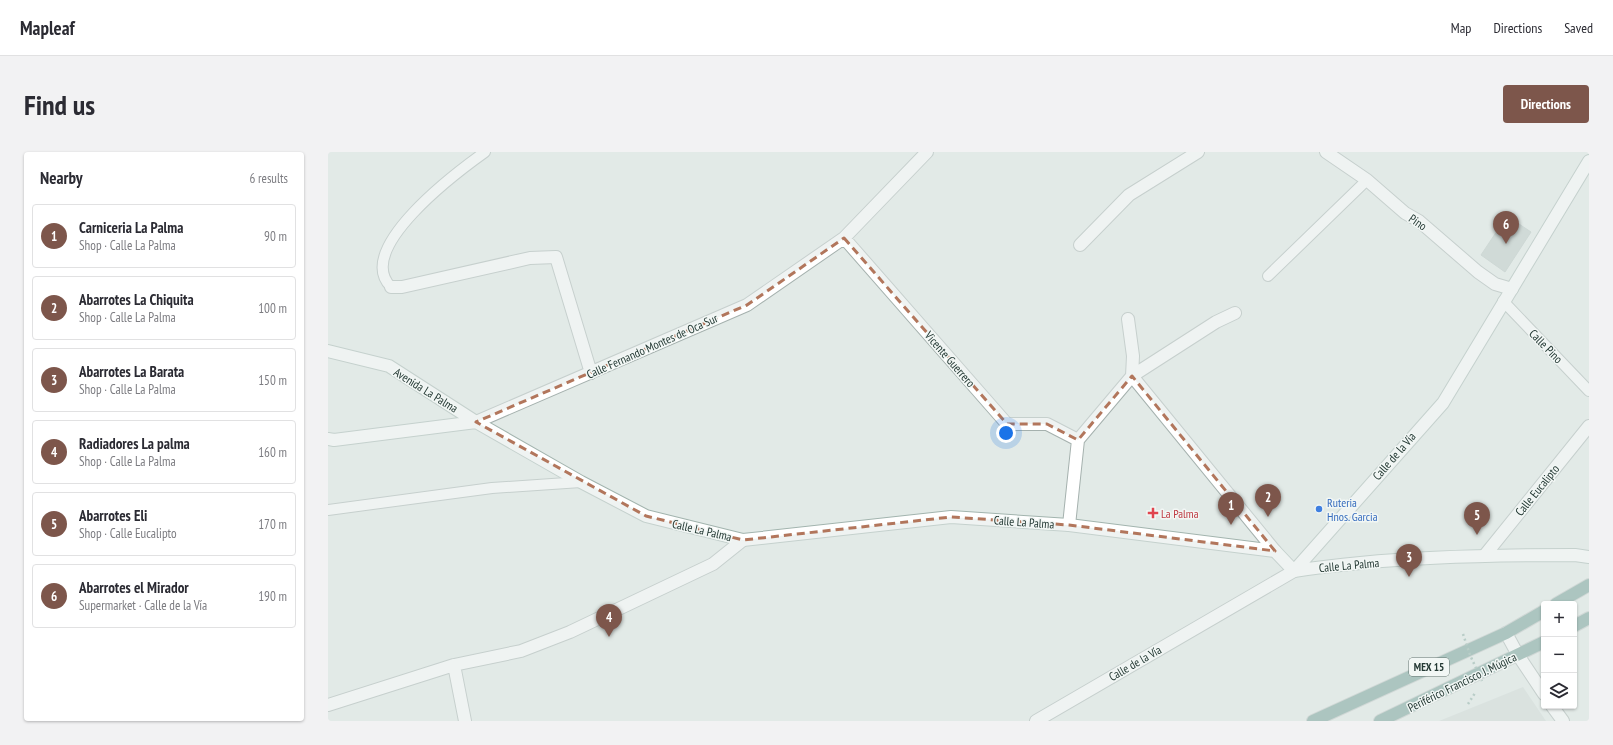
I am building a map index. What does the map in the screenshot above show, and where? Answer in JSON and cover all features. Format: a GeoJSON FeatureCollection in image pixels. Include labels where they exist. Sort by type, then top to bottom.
{"type":"FeatureCollection","features":[{"type":"Feature","properties":{"kind":"main road"},"geometry":{"type":"LineString","coordinates":[[1561,601],[1589,585]]}},
{"type":"Feature","properties":{"kind":"main road","name":"Periférico Francisco J. Múgica"},"geometry":{"type":"LineString","coordinates":[[1313,721],[1506,632],[1541,613]]}},
{"type":"Feature","properties":{"kind":"main road"},"geometry":{"type":"LineString","coordinates":[[1577,624],[1589,618]]}},
{"type":"Feature","properties":{"kind":"main road","name":"Periférico Francisco J. Múgica"},"geometry":{"type":"LineString","coordinates":[[1380,721],[1541,644]]}},
{"type":"Feature","properties":{"kind":"street","name":"Calle Fernando Montes de Oca Sur"},"geometry":{"type":"LineString","coordinates":[[328,439],[476,422],[747,305],[844,238],[927,152]]}},
{"type":"Feature","properties":{"kind":"street"},"geometry":{"type":"LineString","coordinates":[[1080,245],[1129,195],[1198,152]]}},
{"type":"Feature","properties":{"kind":"street","name":"Pino"},"geometry":{"type":"LineString","coordinates":[[1326,152],[1367,180],[1405,213],[1419,221],[1478,272],[1495,284],[1512,289]]}},
{"type":"Feature","properties":{"kind":"street","name":"Calle de la Vía"},"geometry":{"type":"LineString","coordinates":[[1036,721],[1294,571],[1442,403],[1589,161]]}},
{"type":"Feature","properties":{"kind":"street","name":"Vicente Guerrero"},"geometry":{"type":"LineString","coordinates":[[844,238],[1007,424],[1047,424],[1078,440]]}},
{"type":"Feature","properties":{"kind":"street"},"geometry":{"type":"LineString","coordinates":[[391,287],[402,286],[530,258],[556,256],[591,373]]}},
{"type":"Feature","properties":{"kind":"street"},"geometry":{"type":"LineString","coordinates":[[1069,525],[1078,440],[1132,376],[1234,312]]}},
{"type":"Feature","properties":{"kind":"street"},"geometry":{"type":"LineString","coordinates":[[1128,319],[1133,356],[1132,376],[1275,551],[1294,571]]}},
{"type":"Feature","properties":{"kind":"street","name":"Avenida La Palma"},"geometry":{"type":"LineString","coordinates":[[328,351],[389,366],[476,422]]}},
{"type":"Feature","properties":{"kind":"street","name":"Calle La Palma"},"geometry":{"type":"LineString","coordinates":[[476,422],[581,482],[646,516],[743,540],[951,517],[1069,525],[1275,551]]}},
{"type":"Feature","properties":{"kind":"street","name":"Calle Eucalipto"},"geometry":{"type":"LineString","coordinates":[[1485,555],[1589,426]]}},
{"type":"Feature","properties":{"kind":"street"},"geometry":{"type":"LineString","coordinates":[[328,705],[454,665],[521,651],[570,632],[713,564],[743,540]]}},
{"type":"Feature","properties":{"kind":"street","name":"Calle La Palma"},"geometry":{"type":"LineString","coordinates":[[1294,571],[1321,567],[1485,555],[1575,555],[1589,557]]}},
{"type":"Feature","properties":{"kind":"street"},"geometry":{"type":"LineString","coordinates":[[1506,632],[1518,655],[1541,690]]}},
{"type":"Feature","properties":{"kind":"street"},"geometry":{"type":"LineString","coordinates":[[454,665],[465,721]]}},
{"type":"Feature","properties":{"kind":"street"},"geometry":{"type":"LineString","coordinates":[[1554,709],[1563,721]]}},
{"type":"Feature","properties":{"kind":"lane"},"geometry":{"type":"LineString","coordinates":[[391,287],[386,282],[383,267],[390,241],[422,204],[452,175],[485,152]]}},
{"type":"Feature","properties":{"kind":"lane"},"geometry":{"type":"LineString","coordinates":[[1268,276],[1367,180]]}},
{"type":"Feature","properties":{"kind":"lane","name":"Calle Pino"},"geometry":{"type":"LineString","coordinates":[[1503,302],[1589,391]]}},
{"type":"Feature","properties":{"kind":"lane"},"geometry":{"type":"LineString","coordinates":[[328,510],[492,488],[581,482]]}},
{"type":"Feature","properties":{"kind":"path"},"geometry":{"type":"LineString","coordinates":[[1463,634],[1470,655],[1482,681]]}},
{"type":"Feature","properties":{"kind":"highlighted area"},"geometry":{"type":"Polygon","coordinates":[[[844,238],[1007,424],[1047,424],[1078,440],[1132,376],[1275,551],[1069,525],[951,517],[743,540],[646,516],[476,422],[747,305],[844,238]]]}},
{"type":"Feature","properties":{"kind":"shaded area"},"geometry":{"type":"Polygon","coordinates":[[[1523,687],[1546,721],[1439,721],[1491,700],[1523,687]]]}},
{"type":"Feature","properties":{"kind":"building"},"geometry":{"type":"Polygon","coordinates":[[[1507,216],[1531,232],[1505,272],[1481,255],[1507,216]]]}},
{"type":"Feature","properties":{"kind":"place","name":"Abarrotes el Mirador"},"geometry":{"type":"Point","coordinates":[1506,244]}},
{"type":"Feature","properties":{"kind":"place","name":"Ruteria Hnos. Garcia"},"geometry":{"type":"Point","coordinates":[1319,509]}},
{"type":"Feature","properties":{"kind":"place","name":"La Palma"},"geometry":{"type":"Point","coordinates":[1153,513]}},
{"type":"Feature","properties":{"kind":"place","name":"Abarrotes La Chiquita"},"geometry":{"type":"Point","coordinates":[1268,517]}},
{"type":"Feature","properties":{"kind":"place","name":"Carniceria La Palma"},"geometry":{"type":"Point","coordinates":[1231,525]}},
{"type":"Feature","properties":{"kind":"place","name":"Abarrotes Eli"},"geometry":{"type":"Point","coordinates":[1477,535]}},
{"type":"Feature","properties":{"kind":"place","name":"Abarrotes La Barata"},"geometry":{"type":"Point","coordinates":[1409,577]}},
{"type":"Feature","properties":{"kind":"place","name":"Radiadores La palma"},"geometry":{"type":"Point","coordinates":[609,637]}}]}
